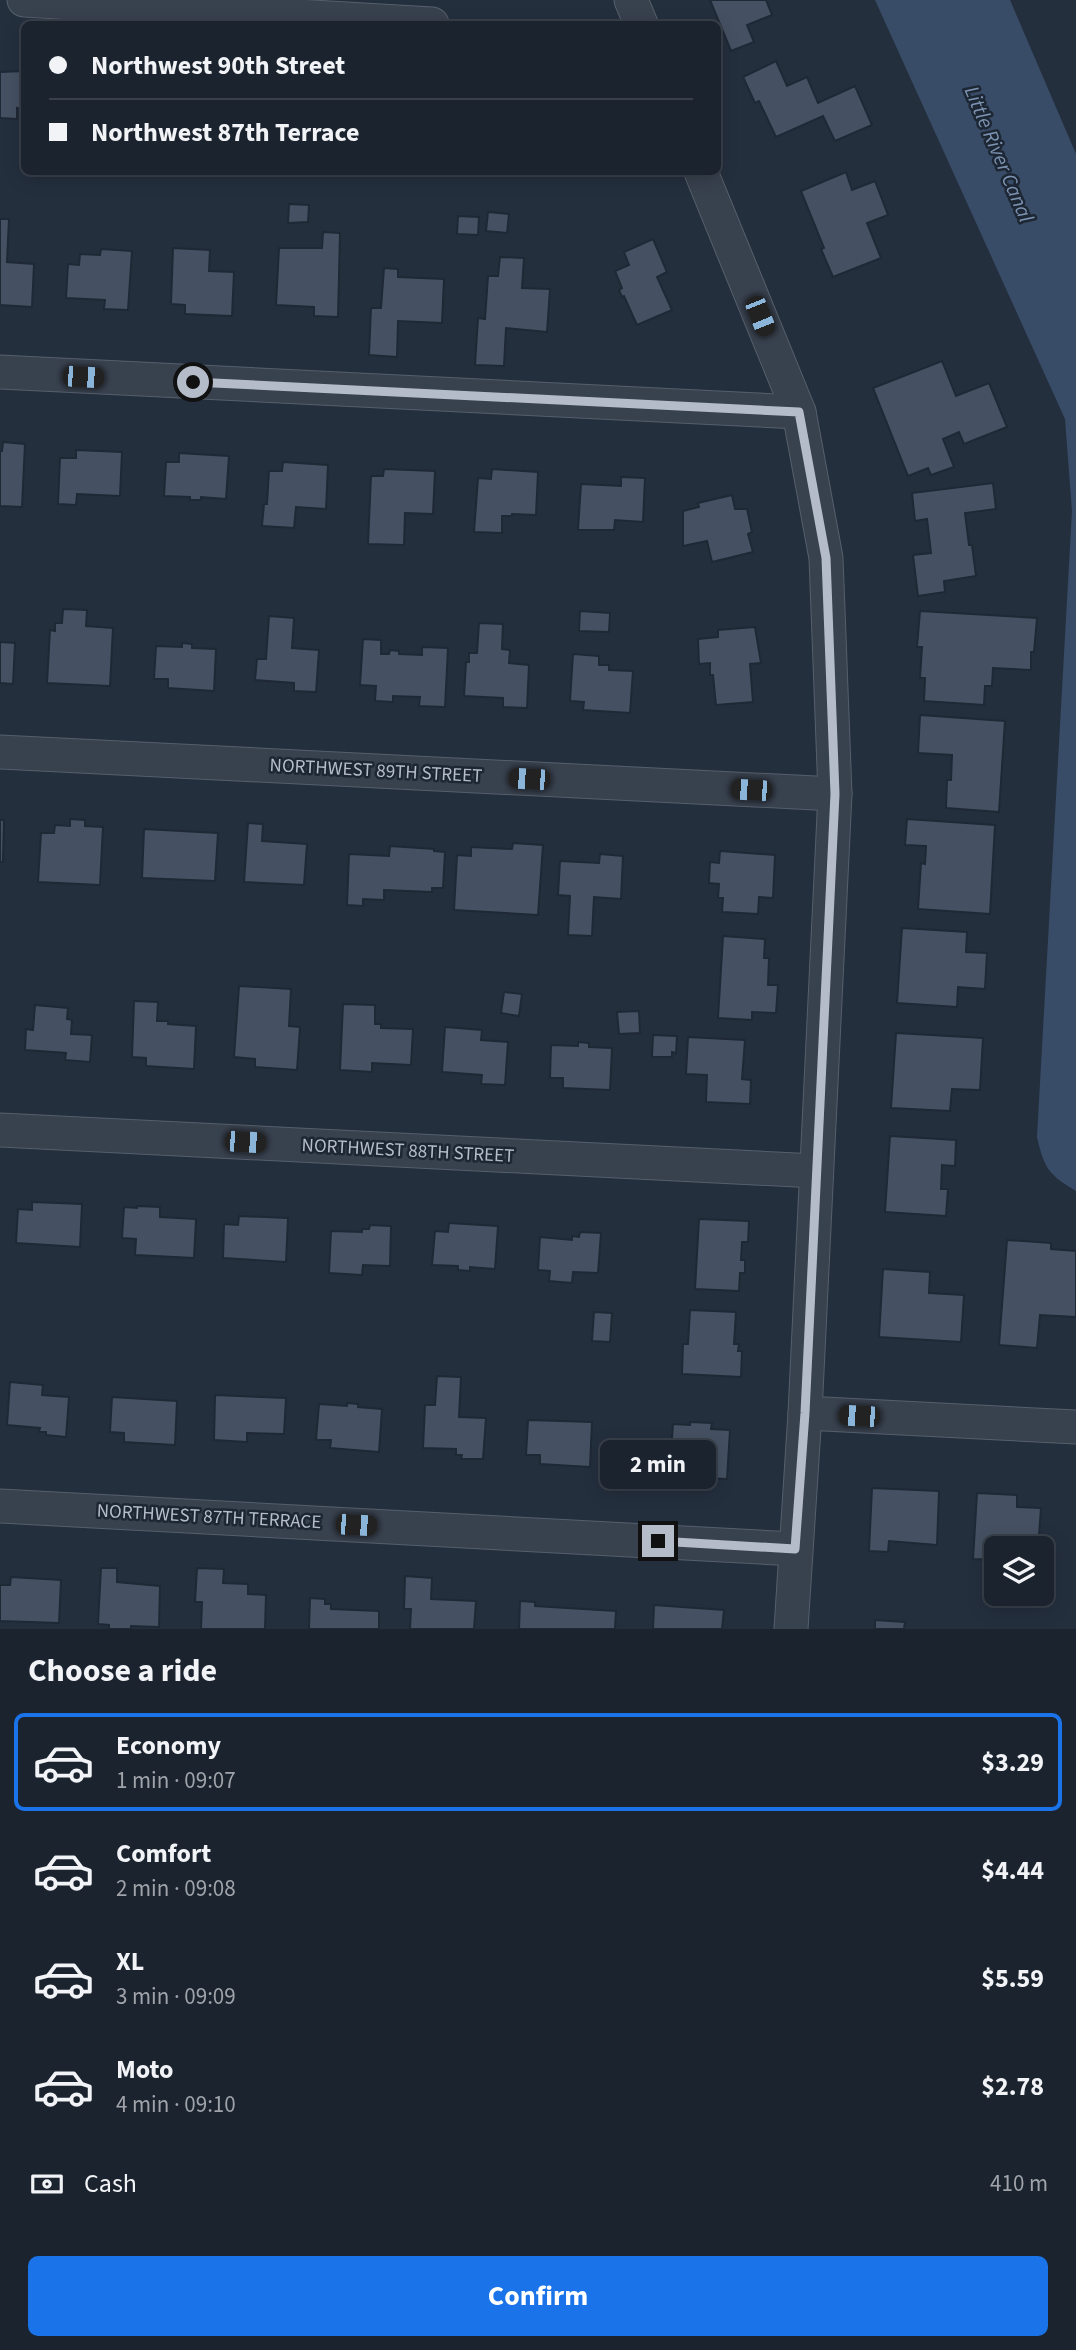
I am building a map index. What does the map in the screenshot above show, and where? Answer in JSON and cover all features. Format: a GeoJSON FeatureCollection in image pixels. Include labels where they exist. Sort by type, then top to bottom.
{"type":"FeatureCollection","features":[{"type":"Feature","properties":{"kind":"street"},"geometry":{"type":"LineString","coordinates":[[24,0],[381,21]]}},
{"type":"Feature","properties":{"kind":"street"},"geometry":{"type":"LineString","coordinates":[[631,0],[640,21]]}},
{"type":"Feature","properties":{"kind":"street"},"geometry":{"type":"LineString","coordinates":[[702,175],[799,412],[826,558],[835,794],[805,1413],[791,1629]]}},
{"type":"Feature","properties":{"kind":"street"},"geometry":{"type":"LineString","coordinates":[[0,372],[799,412]]}},
{"type":"Feature","properties":{"kind":"street","name":"NORTHWEST 89TH STREET"},"geometry":{"type":"LineString","coordinates":[[0,752],[835,794]]}},
{"type":"Feature","properties":{"kind":"street","name":"NORTHWEST 88TH STREET"},"geometry":{"type":"LineString","coordinates":[[0,1130],[816,1171]]}},
{"type":"Feature","properties":{"kind":"street"},"geometry":{"type":"LineString","coordinates":[[805,1413],[1076,1427]]}},
{"type":"Feature","properties":{"kind":"street","name":"NORTHWEST 87TH TERRACE"},"geometry":{"type":"LineString","coordinates":[[0,1506],[795,1549]]}},
{"type":"Feature","properties":{"kind":"water","name":"Little River Canal"},"geometry":{"type":"Polygon","coordinates":[[[875,0],[1010,0],[1076,154],[1076,1191],[1049,1170],[1037,1137],[1072,511],[1065,419],[875,0]]]}},
{"type":"Feature","properties":{"kind":"building"},"geometry":{"type":"Polygon","coordinates":[[[710,0],[766,0],[772,15],[747,25],[754,42],[731,51],[721,21],[710,0]]]}},
{"type":"Feature","properties":{"kind":"building"},"geometry":{"type":"Polygon","coordinates":[[[776,61],[787,86],[807,77],[818,103],[855,86],[872,125],[835,141],[823,116],[776,137],[759,101],[755,103],[743,77],[776,61]]]}},
{"type":"Feature","properties":{"kind":"building"},"geometry":{"type":"Polygon","coordinates":[[[21,71],[21,109],[17,108],[17,119],[0,118],[0,72],[21,71]]]}},
{"type":"Feature","properties":{"kind":"building"},"geometry":{"type":"Polygon","coordinates":[[[846,172],[852,190],[875,181],[888,215],[867,223],[881,258],[833,277],[801,191],[846,172]]]}},
{"type":"Feature","properties":{"kind":"building"},"geometry":{"type":"Polygon","coordinates":[[[289,204],[309,205],[308,222],[288,223],[289,204]]]}},
{"type":"Feature","properties":{"kind":"building"},"geometry":{"type":"Polygon","coordinates":[[[488,212],[509,214],[507,233],[486,231],[488,212]]]}},
{"type":"Feature","properties":{"kind":"building"},"geometry":{"type":"Polygon","coordinates":[[[458,216],[479,217],[478,235],[457,234],[458,216]]]}},
{"type":"Feature","properties":{"kind":"building"},"geometry":{"type":"Polygon","coordinates":[[[0,219],[9,219],[7,262],[34,264],[32,307],[0,305],[0,219]]]}},
{"type":"Feature","properties":{"kind":"building"},"geometry":{"type":"Polygon","coordinates":[[[323,232],[340,233],[338,317],[314,316],[314,307],[276,305],[279,248],[322,248],[323,232]]]}},
{"type":"Feature","properties":{"kind":"building"},"geometry":{"type":"Polygon","coordinates":[[[653,239],[667,272],[657,277],[672,310],[637,325],[619,290],[622,288],[615,271],[629,265],[624,252],[653,239]]]}},
{"type":"Feature","properties":{"kind":"building"},"geometry":{"type":"Polygon","coordinates":[[[173,248],[210,250],[209,271],[234,272],[232,316],[185,314],[185,305],[171,304],[173,248]]]}},
{"type":"Feature","properties":{"kind":"building"},"geometry":{"type":"Polygon","coordinates":[[[101,249],[132,251],[128,310],[104,309],[105,300],[66,298],[68,264],[79,265],[80,254],[100,255],[101,249]]]}},
{"type":"Feature","properties":{"kind":"building"},"geometry":{"type":"Polygon","coordinates":[[[500,257],[524,258],[522,288],[550,289],[547,332],[506,328],[504,366],[475,365],[478,318],[485,319],[488,276],[498,276],[500,257]]]}},
{"type":"Feature","properties":{"kind":"building"},"geometry":{"type":"Polygon","coordinates":[[[384,268],[398,269],[398,277],[444,279],[442,323],[398,321],[397,357],[369,355],[371,308],[381,308],[384,268]]]}},
{"type":"Feature","properties":{"kind":"building"},"geometry":{"type":"Polygon","coordinates":[[[942,361],[956,396],[989,383],[1007,427],[964,444],[959,432],[943,439],[954,467],[931,475],[928,468],[908,476],[873,388],[942,361]]]}},
{"type":"Feature","properties":{"kind":"building"},"geometry":{"type":"Polygon","coordinates":[[[3,442],[25,444],[22,507],[0,506],[0,451],[3,442]]]}},
{"type":"Feature","properties":{"kind":"building"},"geometry":{"type":"Polygon","coordinates":[[[76,450],[122,452],[120,496],[77,494],[76,505],[58,504],[60,458],[76,458],[76,450]]]}},
{"type":"Feature","properties":{"kind":"building"},"geometry":{"type":"Polygon","coordinates":[[[179,453],[229,456],[226,499],[201,497],[201,500],[190,500],[190,497],[164,496],[166,462],[179,462],[179,453]]]}},
{"type":"Feature","properties":{"kind":"building"},"geometry":{"type":"Polygon","coordinates":[[[283,462],[328,465],[326,509],[296,507],[294,528],[262,526],[264,504],[267,504],[269,471],[282,471],[283,462]]]}},
{"type":"Feature","properties":{"kind":"building"},"geometry":{"type":"Polygon","coordinates":[[[384,469],[435,471],[433,514],[405,513],[404,545],[368,544],[371,476],[383,476],[384,469]]]}},
{"type":"Feature","properties":{"kind":"building"},"geometry":{"type":"Polygon","coordinates":[[[492,469],[538,472],[536,515],[502,516],[502,533],[474,532],[478,478],[491,479],[492,469]]]}},
{"type":"Feature","properties":{"kind":"building"},"geometry":{"type":"Polygon","coordinates":[[[621,477],[645,478],[643,522],[615,520],[614,530],[578,530],[581,484],[621,486],[621,477]]]}},
{"type":"Feature","properties":{"kind":"building"},"geometry":{"type":"Polygon","coordinates":[[[993,483],[996,509],[965,513],[976,576],[944,581],[945,592],[918,596],[913,555],[931,553],[927,519],[915,521],[912,493],[993,483]]]}},
{"type":"Feature","properties":{"kind":"building"},"geometry":{"type":"Polygon","coordinates":[[[732,495],[735,509],[747,509],[752,532],[748,534],[753,552],[712,562],[707,541],[683,546],[683,511],[699,507],[698,503],[732,495]]]}},
{"type":"Feature","properties":{"kind":"building"},"geometry":{"type":"Polygon","coordinates":[[[63,609],[87,610],[86,626],[113,628],[110,686],[47,683],[50,630],[55,631],[55,623],[62,623],[63,609]]]}},
{"type":"Feature","properties":{"kind":"building"},"geometry":{"type":"Polygon","coordinates":[[[580,611],[610,613],[609,632],[579,631],[580,611]]]}},
{"type":"Feature","properties":{"kind":"building"},"geometry":{"type":"Polygon","coordinates":[[[920,611],[1037,618],[1031,670],[993,668],[992,686],[985,686],[984,705],[924,701],[925,678],[920,678],[922,647],[917,647],[920,611]]]}},
{"type":"Feature","properties":{"kind":"building"},"geometry":{"type":"Polygon","coordinates":[[[269,616],[294,618],[292,648],[319,650],[316,692],[294,691],[294,683],[255,680],[257,659],[266,659],[269,616]]]}},
{"type":"Feature","properties":{"kind":"building"},"geometry":{"type":"Polygon","coordinates":[[[479,623],[503,624],[502,649],[510,650],[509,663],[529,665],[527,708],[503,707],[503,698],[464,696],[466,662],[469,662],[469,653],[477,653],[479,623]]]}},
{"type":"Feature","properties":{"kind":"building"},"geometry":{"type":"Polygon","coordinates":[[[755,627],[761,663],[750,664],[753,702],[716,705],[710,663],[699,664],[698,639],[718,637],[718,630],[755,627]]]}},
{"type":"Feature","properties":{"kind":"building"},"geometry":{"type":"Polygon","coordinates":[[[363,639],[381,640],[381,654],[389,654],[390,650],[399,651],[399,654],[422,655],[422,647],[448,648],[445,707],[419,706],[420,697],[393,696],[393,702],[375,701],[376,686],[360,685],[363,639]]]}},
{"type":"Feature","properties":{"kind":"building"},"geometry":{"type":"Polygon","coordinates":[[[0,642],[15,643],[13,684],[0,683],[0,642]]]}},
{"type":"Feature","properties":{"kind":"building"},"geometry":{"type":"Polygon","coordinates":[[[182,643],[192,644],[192,648],[216,649],[214,691],[168,688],[168,679],[154,679],[156,646],[182,647],[182,643]]]}},
{"type":"Feature","properties":{"kind":"building"},"geometry":{"type":"Polygon","coordinates":[[[573,654],[599,656],[599,665],[609,665],[609,670],[633,671],[630,713],[583,710],[584,702],[570,701],[573,654]]]}},
{"type":"Feature","properties":{"kind":"building"},"geometry":{"type":"Polygon","coordinates":[[[920,715],[1005,721],[999,812],[946,808],[947,780],[951,780],[952,755],[918,753],[920,715]]]}},
{"type":"Feature","properties":{"kind":"building"},"geometry":{"type":"Polygon","coordinates":[[[70,819],[85,820],[85,826],[103,827],[100,885],[38,882],[41,833],[54,833],[55,825],[70,826],[70,819]]]}},
{"type":"Feature","properties":{"kind":"building"},"geometry":{"type":"Polygon","coordinates":[[[907,819],[995,825],[990,914],[918,909],[921,863],[925,864],[926,846],[905,845],[907,819]]]}},
{"type":"Feature","properties":{"kind":"building"},"geometry":{"type":"Polygon","coordinates":[[[0,820],[4,820],[3,862],[0,862],[0,820]]]}},
{"type":"Feature","properties":{"kind":"building"},"geometry":{"type":"Polygon","coordinates":[[[248,823],[263,824],[262,841],[307,844],[304,885],[244,882],[248,823]]]}},
{"type":"Feature","properties":{"kind":"building"},"geometry":{"type":"Polygon","coordinates":[[[144,829],[218,833],[215,881],[142,878],[144,829]]]}},
{"type":"Feature","properties":{"kind":"building"},"geometry":{"type":"Polygon","coordinates":[[[513,843],[543,845],[538,915],[454,910],[457,855],[471,856],[471,847],[512,849],[513,843]]]}},
{"type":"Feature","properties":{"kind":"building"},"geometry":{"type":"Polygon","coordinates":[[[390,846],[445,852],[443,888],[432,888],[432,892],[384,890],[384,900],[363,899],[363,906],[347,905],[349,854],[389,856],[390,846]]]}},
{"type":"Feature","properties":{"kind":"building"},"geometry":{"type":"Polygon","coordinates":[[[720,851],[775,855],[773,898],[759,897],[758,914],[722,912],[723,898],[718,898],[719,884],[709,883],[710,862],[719,863],[720,851]]]}},
{"type":"Feature","properties":{"kind":"building"},"geometry":{"type":"Polygon","coordinates":[[[600,854],[623,856],[621,899],[594,897],[592,936],[568,935],[570,896],[558,895],[560,861],[599,863],[600,854]]]}},
{"type":"Feature","properties":{"kind":"building"},"geometry":{"type":"Polygon","coordinates":[[[902,928],[967,932],[966,952],[987,953],[985,989],[958,987],[957,1007],[897,1003],[902,928]]]}},
{"type":"Feature","properties":{"kind":"building"},"geometry":{"type":"Polygon","coordinates":[[[723,936],[765,939],[764,958],[769,958],[768,985],[778,985],[776,1013],[752,1012],[752,1020],[718,1018],[723,936]]]}},
{"type":"Feature","properties":{"kind":"building"},"geometry":{"type":"Polygon","coordinates":[[[239,986],[291,989],[289,1026],[300,1027],[297,1070],[255,1067],[255,1059],[234,1057],[239,986]]]}},
{"type":"Feature","properties":{"kind":"building"},"geometry":{"type":"Polygon","coordinates":[[[504,992],[522,994],[519,1016],[501,1013],[504,992]]]}},
{"type":"Feature","properties":{"kind":"building"},"geometry":{"type":"Polygon","coordinates":[[[134,1001],[158,1002],[157,1021],[196,1026],[194,1069],[146,1066],[146,1058],[132,1057],[134,1001]]]}},
{"type":"Feature","properties":{"kind":"building"},"geometry":{"type":"Polygon","coordinates":[[[343,1004],[375,1005],[375,1024],[381,1024],[381,1028],[413,1029],[411,1065],[372,1063],[372,1072],[340,1070],[343,1004]]]}},
{"type":"Feature","properties":{"kind":"building"},"geometry":{"type":"Polygon","coordinates":[[[35,1005],[68,1008],[67,1019],[72,1020],[71,1034],[92,1035],[90,1062],[65,1060],[66,1053],[25,1050],[26,1029],[33,1030],[35,1005]]]}},
{"type":"Feature","properties":{"kind":"building"},"geometry":{"type":"Polygon","coordinates":[[[639,1011],[640,1033],[619,1034],[617,1012],[639,1011]]]}},
{"type":"Feature","properties":{"kind":"building"},"geometry":{"type":"Polygon","coordinates":[[[445,1027],[482,1030],[481,1040],[508,1042],[505,1085],[481,1084],[482,1075],[442,1072],[445,1027]]]}},
{"type":"Feature","properties":{"kind":"building"},"geometry":{"type":"Polygon","coordinates":[[[896,1033],[983,1038],[980,1090],[952,1089],[950,1111],[891,1108],[896,1033]]]}},
{"type":"Feature","properties":{"kind":"building"},"geometry":{"type":"Polygon","coordinates":[[[653,1035],[677,1036],[676,1053],[672,1052],[672,1057],[652,1057],[653,1035]]]}},
{"type":"Feature","properties":{"kind":"building"},"geometry":{"type":"Polygon","coordinates":[[[688,1037],[745,1040],[742,1079],[751,1080],[750,1104],[706,1102],[707,1075],[686,1074],[688,1037]]]}},
{"type":"Feature","properties":{"kind":"building"},"geometry":{"type":"Polygon","coordinates":[[[578,1042],[589,1043],[589,1047],[612,1048],[610,1090],[563,1088],[563,1078],[550,1078],[551,1045],[578,1046],[578,1042]]]}},
{"type":"Feature","properties":{"kind":"building"},"geometry":{"type":"Polygon","coordinates":[[[890,1136],[956,1140],[955,1166],[942,1165],[941,1189],[948,1189],[946,1216],[885,1212],[890,1136]]]}},
{"type":"Feature","properties":{"kind":"building"},"geometry":{"type":"Polygon","coordinates":[[[32,1202],[82,1204],[80,1247],[16,1243],[18,1209],[32,1210],[32,1202]]]}},
{"type":"Feature","properties":{"kind":"building"},"geometry":{"type":"Polygon","coordinates":[[[124,1207],[160,1207],[160,1217],[196,1219],[194,1258],[135,1255],[136,1239],[122,1238],[124,1207]]]}},
{"type":"Feature","properties":{"kind":"building"},"geometry":{"type":"Polygon","coordinates":[[[239,1216],[288,1218],[286,1262],[223,1258],[224,1224],[238,1225],[239,1216]]]}},
{"type":"Feature","properties":{"kind":"building"},"geometry":{"type":"Polygon","coordinates":[[[699,1219],[749,1221],[748,1242],[742,1242],[741,1260],[745,1260],[745,1273],[740,1273],[739,1291],[695,1289],[699,1219]]]}},
{"type":"Feature","properties":{"kind":"building"},"geometry":{"type":"Polygon","coordinates":[[[449,1223],[498,1226],[495,1269],[470,1267],[470,1271],[458,1270],[458,1266],[432,1265],[435,1231],[448,1232],[449,1223]]]}},
{"type":"Feature","properties":{"kind":"building"},"geometry":{"type":"Polygon","coordinates":[[[370,1225],[391,1226],[390,1266],[363,1265],[362,1275],[329,1273],[331,1231],[362,1232],[362,1229],[369,1229],[370,1225]]]}},
{"type":"Feature","properties":{"kind":"building"},"geometry":{"type":"Polygon","coordinates":[[[580,1232],[601,1233],[598,1273],[573,1272],[572,1283],[549,1281],[550,1271],[538,1270],[540,1237],[572,1240],[572,1236],[579,1237],[580,1232]]]}},
{"type":"Feature","properties":{"kind":"building"},"geometry":{"type":"Polygon","coordinates":[[[1007,1240],[1051,1243],[1051,1249],[1076,1251],[1076,1317],[1040,1315],[1037,1348],[999,1345],[1007,1240]]]}},
{"type":"Feature","properties":{"kind":"building"},"geometry":{"type":"Polygon","coordinates":[[[883,1269],[930,1272],[929,1293],[964,1295],[961,1342],[879,1337],[883,1269]]]}},
{"type":"Feature","properties":{"kind":"building"},"geometry":{"type":"Polygon","coordinates":[[[690,1310],[736,1312],[734,1344],[739,1344],[738,1351],[742,1351],[741,1377],[682,1374],[683,1344],[688,1344],[690,1310]]]}},
{"type":"Feature","properties":{"kind":"building"},"geometry":{"type":"Polygon","coordinates":[[[594,1312],[612,1313],[610,1342],[592,1341],[594,1312]]]}},
{"type":"Feature","properties":{"kind":"building"},"geometry":{"type":"Polygon","coordinates":[[[437,1376],[461,1377],[459,1417],[486,1418],[483,1459],[461,1459],[462,1455],[456,1455],[456,1449],[423,1448],[425,1405],[435,1405],[437,1376]]]}},
{"type":"Feature","properties":{"kind":"building"},"geometry":{"type":"Polygon","coordinates":[[[10,1382],[43,1385],[42,1395],[69,1397],[66,1437],[46,1435],[46,1432],[39,1432],[40,1428],[7,1425],[10,1382]]]}},
{"type":"Feature","properties":{"kind":"building"},"geometry":{"type":"Polygon","coordinates":[[[215,1395],[286,1398],[284,1434],[247,1433],[247,1442],[214,1440],[215,1395]]]}},
{"type":"Feature","properties":{"kind":"building"},"geometry":{"type":"Polygon","coordinates":[[[112,1397],[177,1401],[175,1445],[124,1442],[124,1433],[110,1432],[112,1397]]]}},
{"type":"Feature","properties":{"kind":"building"},"geometry":{"type":"Polygon","coordinates":[[[347,1403],[382,1409],[379,1452],[330,1448],[331,1440],[316,1440],[319,1404],[347,1406],[347,1403]]]}},
{"type":"Feature","properties":{"kind":"building"},"geometry":{"type":"Polygon","coordinates":[[[528,1420],[592,1422],[590,1467],[540,1464],[540,1455],[526,1455],[528,1420]]]}},
{"type":"Feature","properties":{"kind":"building"},"geometry":{"type":"Polygon","coordinates":[[[690,1422],[712,1423],[711,1429],[730,1430],[727,1479],[686,1477],[688,1453],[671,1452],[673,1424],[690,1425],[690,1422]]]}},
{"type":"Feature","properties":{"kind":"building"},"geometry":{"type":"Polygon","coordinates":[[[872,1488],[939,1491],[937,1545],[889,1541],[888,1552],[869,1551],[872,1488]]]}},
{"type":"Feature","properties":{"kind":"building"},"geometry":{"type":"Polygon","coordinates":[[[977,1493],[1017,1495],[1017,1507],[1041,1508],[1039,1536],[984,1536],[984,1559],[973,1559],[977,1493]]]}},
{"type":"Feature","properties":{"kind":"building"},"geometry":{"type":"Polygon","coordinates":[[[101,1568],[117,1568],[117,1582],[160,1586],[159,1627],[131,1626],[131,1629],[109,1629],[109,1625],[98,1624],[101,1568]]]}},
{"type":"Feature","properties":{"kind":"building"},"geometry":{"type":"Polygon","coordinates":[[[197,1568],[224,1569],[223,1583],[248,1584],[248,1594],[266,1595],[265,1629],[201,1629],[202,1602],[195,1602],[197,1568]]]}},
{"type":"Feature","properties":{"kind":"building"},"geometry":{"type":"Polygon","coordinates":[[[405,1576],[432,1578],[431,1599],[476,1601],[474,1629],[410,1629],[411,1609],[404,1609],[405,1576]]]}},
{"type":"Feature","properties":{"kind":"building"},"geometry":{"type":"Polygon","coordinates":[[[11,1577],[61,1580],[59,1623],[0,1621],[0,1585],[10,1585],[11,1577]]]}},
{"type":"Feature","properties":{"kind":"building"},"geometry":{"type":"Polygon","coordinates":[[[310,1598],[325,1599],[325,1604],[331,1604],[331,1609],[379,1611],[379,1629],[309,1629],[310,1598]]]}},
{"type":"Feature","properties":{"kind":"building"},"geometry":{"type":"Polygon","coordinates":[[[520,1601],[535,1602],[535,1606],[616,1611],[615,1629],[519,1629],[520,1601]]]}},
{"type":"Feature","properties":{"kind":"building"},"geometry":{"type":"Polygon","coordinates":[[[654,1605],[724,1610],[722,1629],[653,1629],[654,1605]]]}},
{"type":"Feature","properties":{"kind":"building"},"geometry":{"type":"Polygon","coordinates":[[[875,1620],[905,1622],[904,1629],[875,1629],[875,1620]]]}},
{"type":"Feature","properties":{"kind":"route"},"geometry":{"type":"LineString","coordinates":[[193,382],[799,412],[826,558],[835,794],[805,1413],[795,1549],[658,1541]]}}]}
